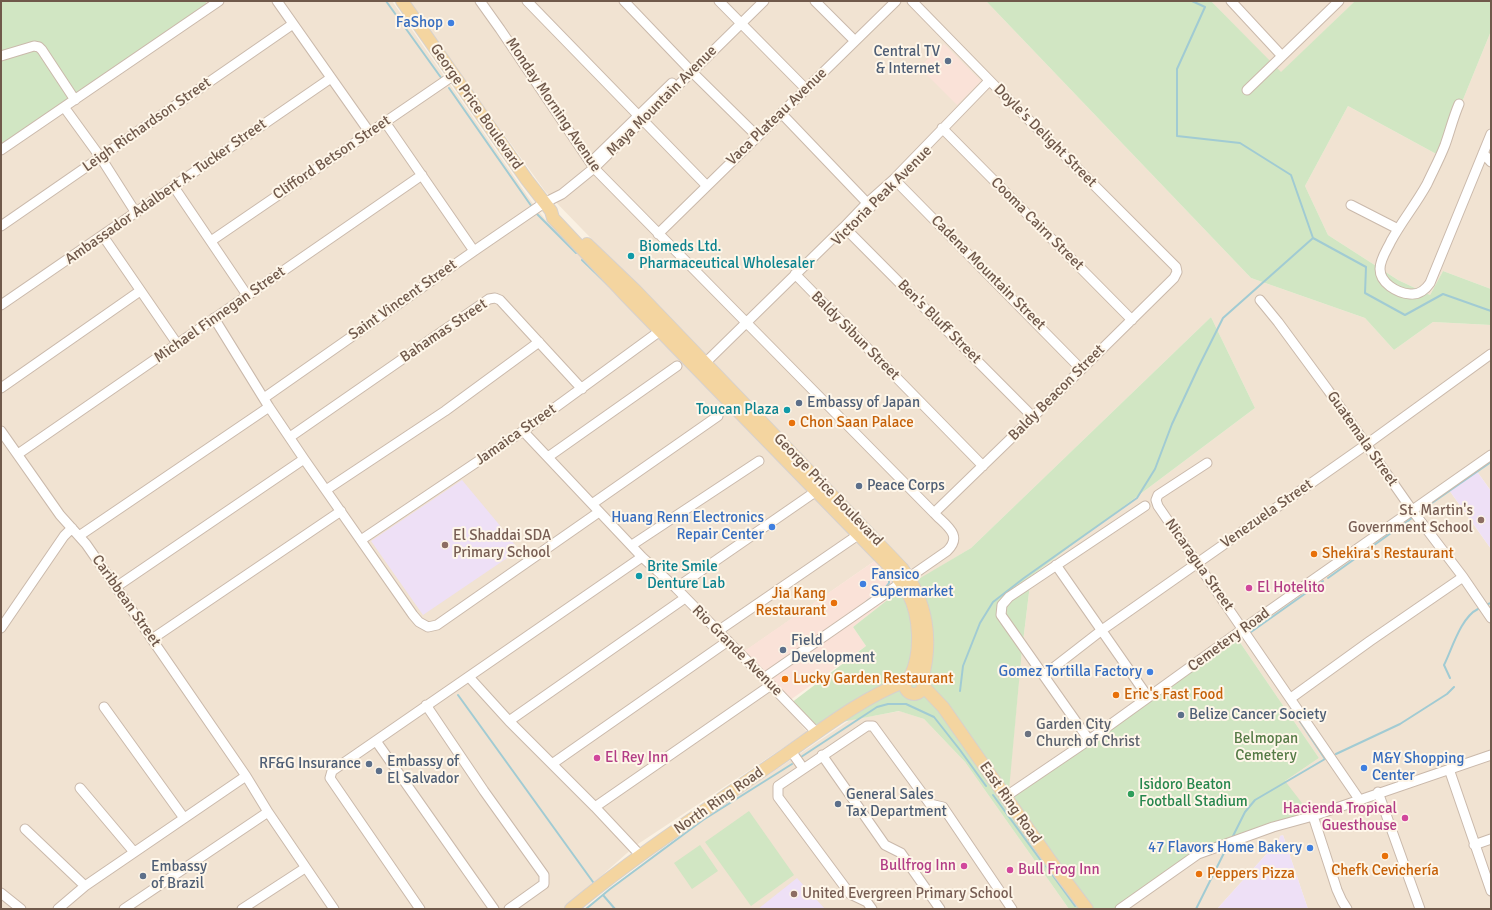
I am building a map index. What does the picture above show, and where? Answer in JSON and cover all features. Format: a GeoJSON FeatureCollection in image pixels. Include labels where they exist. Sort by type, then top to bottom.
{"type":"FeatureCollection","features":[{"type":"Feature","properties":{"kind":"main road","name":"George Price Boulevard"},"geometry":{"type":"LineString","coordinates":[[402,1],[547,207],[552,218],[665,328],[788,455],[896,560],[905,580],[911,601],[922,628],[926,656],[914,685]]}},
{"type":"Feature","properties":{"kind":"main road","name":"George Price Boulevard"},"geometry":{"type":"LineString","coordinates":[[788,455],[858,535],[905,580]]}},
{"type":"Feature","properties":{"kind":"main road","name":"North Ring Road"},"geometry":{"type":"LineString","coordinates":[[574,908],[641,856],[817,733],[871,699],[881,691],[914,685]]}},
{"type":"Feature","properties":{"kind":"main road","name":"East Ring Road"},"geometry":{"type":"LineString","coordinates":[[914,685],[948,714],[1050,860],[1087,909]]}},
{"type":"Feature","properties":{"kind":"street"},"geometry":{"type":"LineString","coordinates":[[1,150],[219,1]]}},
{"type":"Feature","properties":{"kind":"street"},"geometry":{"type":"LineString","coordinates":[[277,1],[370,133]]}},
{"type":"Feature","properties":{"kind":"street","name":"Monday Morning Avenue"},"geometry":{"type":"LineString","coordinates":[[480,1],[557,112],[592,166],[952,532],[955,537],[953,546],[905,580]]}},
{"type":"Feature","properties":{"kind":"street"},"geometry":{"type":"LineString","coordinates":[[527,1],[706,185]]}},
{"type":"Feature","properties":{"kind":"street"},"geometry":{"type":"LineString","coordinates":[[624,1],[758,136]]}},
{"type":"Feature","properties":{"kind":"street"},"geometry":{"type":"LineString","coordinates":[[719,1],[806,89]]}},
{"type":"Feature","properties":{"kind":"street","name":"Maya Mountain Avenue"},"geometry":{"type":"LineString","coordinates":[[547,207],[556,196],[562,194],[691,70],[739,21],[756,1]]}},
{"type":"Feature","properties":{"kind":"street","name":"Maya Mountain Avenue"},"geometry":{"type":"LineString","coordinates":[[739,21],[764,1]]}},
{"type":"Feature","properties":{"kind":"street"},"geometry":{"type":"LineString","coordinates":[[815,1],[855,41]]}},
{"type":"Feature","properties":{"kind":"street","name":"Vaca Plateau Avenue"},"geometry":{"type":"LineString","coordinates":[[658,234],[706,185],[782,114],[896,1]]}},
{"type":"Feature","properties":{"kind":"street","name":"Doyle's Delight Street"},"geometry":{"type":"LineString","coordinates":[[912,1],[1176,267],[1177,272]]}},
{"type":"Feature","properties":{"kind":"street"},"geometry":{"type":"LineString","coordinates":[[1230,1],[1282,56]]}},
{"type":"Feature","properties":{"kind":"street"},"geometry":{"type":"LineString","coordinates":[[1247,90],[1339,1]]}},
{"type":"Feature","properties":{"kind":"street","name":"Leigh Richardson Street"},"geometry":{"type":"LineString","coordinates":[[1,226],[293,24]]}},
{"type":"Feature","properties":{"kind":"street"},"geometry":{"type":"LineString","coordinates":[[1,56],[34,46],[39,47],[75,100]]}},
{"type":"Feature","properties":{"kind":"street","name":"Clifford Betson Street"},"geometry":{"type":"LineString","coordinates":[[211,241],[454,75]]}},
{"type":"Feature","properties":{"kind":"street","name":"Ambassador Adalbert A. Tucker Street"},"geometry":{"type":"LineString","coordinates":[[1,305],[331,78]]}},
{"type":"Feature","properties":{"kind":"street","name":"Victoria Peak Avenue"},"geometry":{"type":"LineString","coordinates":[[703,368],[895,181],[992,83]]}},
{"type":"Feature","properties":{"kind":"street"},"geometry":{"type":"LineString","coordinates":[[1459,104],[1450,124],[1444,145],[1427,184],[1398,229],[1381,262],[1380,270],[1384,281],[1401,292],[1412,294],[1426,289],[1430,282],[1462,208],[1491,134]]}},
{"type":"Feature","properties":{"kind":"street"},"geometry":{"type":"LineString","coordinates":[[64,107],[101,158],[136,213]]}},
{"type":"Feature","properties":{"kind":"street"},"geometry":{"type":"LineString","coordinates":[[782,114],[869,205]]}},
{"type":"Feature","properties":{"kind":"street"},"geometry":{"type":"LineString","coordinates":[[385,122],[474,251]]}},
{"type":"Feature","properties":{"kind":"street","name":"Cooma Cairn Street"},"geometry":{"type":"LineString","coordinates":[[944,130],[1132,320]]}},
{"type":"Feature","properties":{"kind":"street"},"geometry":{"type":"LineString","coordinates":[[1483,152],[1491,162]]}},
{"type":"Feature","properties":{"kind":"street","name":"Michael Finnegan Street"},"geometry":{"type":"LineString","coordinates":[[18,454],[422,175]]}},
{"type":"Feature","properties":{"kind":"street","name":"Cadena Mountain Street"},"geometry":{"type":"LineString","coordinates":[[895,181],[1015,300],[1081,369]]}},
{"type":"Feature","properties":{"kind":"street"},"geometry":{"type":"LineString","coordinates":[[174,187],[247,295]]}},
{"type":"Feature","properties":{"kind":"street"},"geometry":{"type":"LineString","coordinates":[[1351,205],[1398,229]]}},
{"type":"Feature","properties":{"kind":"street","name":"Saint Vincent Street"},"geometry":{"type":"LineString","coordinates":[[264,398],[474,251],[547,207]]}},
{"type":"Feature","properties":{"kind":"street","name":"Ben's Bluff Street"},"geometry":{"type":"LineString","coordinates":[[846,229],[1033,417]]}},
{"type":"Feature","properties":{"kind":"street"},"geometry":{"type":"LineString","coordinates":[[103,236],[178,344]]}},
{"type":"Feature","properties":{"kind":"street","name":"Baldy Beacon Street"},"geometry":{"type":"LineString","coordinates":[[934,513],[1132,320],[1174,278],[1177,272]]}},
{"type":"Feature","properties":{"kind":"street","name":"Baldy Sibun Street"},"geometry":{"type":"LineString","coordinates":[[797,277],[983,466]]}},
{"type":"Feature","properties":{"kind":"street"},"geometry":{"type":"LineString","coordinates":[[1,388],[140,291]]}},
{"type":"Feature","properties":{"kind":"street","name":"Bahamas Street"},"geometry":{"type":"LineString","coordinates":[[290,438],[489,299],[495,298],[500,300],[582,389]]}},
{"type":"Feature","properties":{"kind":"street","name":"Guatemala Street"},"geometry":{"type":"LineString","coordinates":[[1260,300],[1287,334],[1367,444],[1412,510],[1463,577],[1491,618]]}},
{"type":"Feature","properties":{"kind":"street"},"geometry":{"type":"LineString","coordinates":[[214,318],[269,407],[304,459],[413,615],[419,622],[428,627],[437,625],[599,512]]}},
{"type":"Feature","properties":{"kind":"street","name":"Jamaica Street"},"geometry":{"type":"LineString","coordinates":[[361,540],[523,432],[665,328]]}},
{"type":"Feature","properties":{"kind":"street"},"geometry":{"type":"LineString","coordinates":[[326,490],[444,411],[538,342]]}},
{"type":"Feature","properties":{"kind":"street","name":"Venezuela Street"},"geometry":{"type":"LineString","coordinates":[[1044,675],[1102,630],[1367,444],[1491,354]]}},
{"type":"Feature","properties":{"kind":"street"},"geometry":{"type":"LineString","coordinates":[[548,457],[677,366]]}},
{"type":"Feature","properties":{"kind":"street"},"geometry":{"type":"LineString","coordinates":[[79,536],[269,407]]}},
{"type":"Feature","properties":{"kind":"street"},"geometry":{"type":"LineString","coordinates":[[592,504],[718,416]]}},
{"type":"Feature","properties":{"kind":"street","name":"Caribbean Street"},"geometry":{"type":"LineString","coordinates":[[1,431],[60,515],[79,536],[116,587],[246,776],[305,868],[334,909]]}},
{"type":"Feature","properties":{"kind":"street","name":"Rio Grande Avenue"},"geometry":{"type":"LineString","coordinates":[[523,432],[642,557],[676,588],[817,733]]}},
{"type":"Feature","properties":{"kind":"street","name":"Cemetery Road"},"geometry":{"type":"LineString","coordinates":[[1005,796],[1089,740],[1243,629],[1491,455]]}},
{"type":"Feature","properties":{"kind":"street"},"geometry":{"type":"LineString","coordinates":[[116,587],[304,459]]}},
{"type":"Feature","properties":{"kind":"street"},"geometry":{"type":"LineString","coordinates":[[632,545],[759,461]]}},
{"type":"Feature","properties":{"kind":"street","name":"Nicaragua Street"},"geometry":{"type":"LineString","coordinates":[[1206,464],[1158,495],[1156,500],[1158,506],[1359,799]]}},
{"type":"Feature","properties":{"kind":"street"},"geometry":{"type":"LineString","coordinates":[[676,588],[815,492]]}},
{"type":"Feature","properties":{"kind":"street"},"geometry":{"type":"LineString","coordinates":[[1089,740],[1001,615],[1002,605],[1008,597],[1145,506]]}},
{"type":"Feature","properties":{"kind":"street"},"geometry":{"type":"LineString","coordinates":[[152,639],[341,511]]}},
{"type":"Feature","properties":{"kind":"street"},"geometry":{"type":"LineString","coordinates":[[1,628],[64,536],[72,528]]}},
{"type":"Feature","properties":{"kind":"street"},"geometry":{"type":"LineString","coordinates":[[718,632],[858,535]]}},
{"type":"Feature","properties":{"kind":"street"},"geometry":{"type":"LineString","coordinates":[[420,909],[330,778],[332,770],[642,557]]}},
{"type":"Feature","properties":{"kind":"street"},"geometry":{"type":"LineString","coordinates":[[1056,565],[1148,697]]}},
{"type":"Feature","properties":{"kind":"street"},"geometry":{"type":"LineString","coordinates":[[1291,698],[1463,577]]}},
{"type":"Feature","properties":{"kind":"street"},"geometry":{"type":"LineString","coordinates":[[764,678],[905,580]]}},
{"type":"Feature","properties":{"kind":"street"},"geometry":{"type":"LineString","coordinates":[[509,721],[685,598]]}},
{"type":"Feature","properties":{"kind":"street"},"geometry":{"type":"LineString","coordinates":[[552,764],[728,642]]}},
{"type":"Feature","properties":{"kind":"street"},"geometry":{"type":"LineString","coordinates":[[469,677],[509,721],[595,807],[641,856]]}},
{"type":"Feature","properties":{"kind":"street"},"geometry":{"type":"LineString","coordinates":[[595,807],[771,685]]}},
{"type":"Feature","properties":{"kind":"street"},"geometry":{"type":"LineString","coordinates":[[426,705],[484,791],[544,875],[544,884],[509,909]]}},
{"type":"Feature","properties":{"kind":"street"},"geometry":{"type":"LineString","coordinates":[[104,707],[184,818]]}},
{"type":"Feature","properties":{"kind":"street"},"geometry":{"type":"LineString","coordinates":[[872,909],[868,902],[850,894],[778,797],[778,786],[867,726],[874,726],[930,804],[943,807],[1012,909]]}},
{"type":"Feature","properties":{"kind":"street"},"geometry":{"type":"LineString","coordinates":[[376,741],[494,909]]}},
{"type":"Feature","properties":{"kind":"street"},"geometry":{"type":"LineString","coordinates":[[791,752],[803,768]]}},
{"type":"Feature","properties":{"kind":"street"},"geometry":{"type":"LineString","coordinates":[[1120,909],[1198,854],[1273,827],[1313,816],[1378,792],[1491,755]]}},
{"type":"Feature","properties":{"kind":"street"},"geometry":{"type":"LineString","coordinates":[[822,756],[885,845],[901,853],[940,909]]}},
{"type":"Feature","properties":{"kind":"street"},"geometry":{"type":"LineString","coordinates":[[1449,769],[1491,891]]}},
{"type":"Feature","properties":{"kind":"street"},"geometry":{"type":"LineString","coordinates":[[58,909],[85,886],[246,776]]}},
{"type":"Feature","properties":{"kind":"street"},"geometry":{"type":"LineString","coordinates":[[80,788],[134,852]]}},
{"type":"Feature","properties":{"kind":"street"},"geometry":{"type":"LineString","coordinates":[[1378,792],[1420,909]]}},
{"type":"Feature","properties":{"kind":"street"},"geometry":{"type":"LineString","coordinates":[[124,909],[268,812]]}},
{"type":"Feature","properties":{"kind":"street"},"geometry":{"type":"LineString","coordinates":[[1313,816],[1337,890],[1347,909]]}},
{"type":"Feature","properties":{"kind":"street"},"geometry":{"type":"LineString","coordinates":[[25,829],[85,886]]}},
{"type":"Feature","properties":{"kind":"street"},"geometry":{"type":"LineString","coordinates":[[1474,845],[1491,839]]}},
{"type":"Feature","properties":{"kind":"street"},"geometry":{"type":"LineString","coordinates":[[242,909],[305,868]]}},
{"type":"Feature","properties":{"kind":"street"},"geometry":{"type":"LineString","coordinates":[[1,893],[21,909]]}},
{"type":"Feature","properties":{"kind":"shaded area"},"geometry":{"type":"Polygon","coordinates":[[[205,1],[392,1],[544,218],[876,560],[741,654],[807,732],[635,846],[564,909],[1,909],[1,149],[207,4],[205,1]]]}},
{"type":"Feature","properties":{"kind":"shaded area"},"geometry":{"type":"Polygon","coordinates":[[[409,1],[986,1],[1251,278],[1365,318],[1394,350],[1433,322],[1491,325],[1491,491],[1476,470],[1449,490],[1491,549],[1491,909],[1308,909],[1283,835],[1280,836],[1279,840],[1217,909],[1120,909],[1285,781],[1319,758],[1239,641],[1008,794],[1031,576],[1255,408],[1211,317],[971,548],[920,579],[906,562],[545,191],[409,1]]]}},
{"type":"Feature","properties":{"kind":"shaded area"},"geometry":{"type":"Polygon","coordinates":[[[1211,1],[1355,1],[1281,73],[1211,1]]]}},
{"type":"Feature","properties":{"kind":"shaded area"},"geometry":{"type":"Polygon","coordinates":[[[1491,31],[1491,289],[1443,271],[1430,295],[1398,280],[1328,235],[1305,186],[1348,106],[1440,156],[1491,31]]]}},
{"type":"Feature","properties":{"kind":"shaded area"},"geometry":{"type":"Polygon","coordinates":[[[944,44],[981,81],[957,105],[919,67],[944,44]]]}},
{"type":"Feature","properties":{"kind":"shaded area","name":"St. Martin's Government School"},"geometry":{"type":"Polygon","coordinates":[[[1476,470],[1491,491],[1491,549],[1449,490],[1476,470]]]}},
{"type":"Feature","properties":{"kind":"shaded area","name":"El Shaddai SDA Primary School"},"geometry":{"type":"Polygon","coordinates":[[[462,480],[519,550],[423,615],[371,541],[462,480]]]}},
{"type":"Feature","properties":{"kind":"shaded area"},"geometry":{"type":"Polygon","coordinates":[[[876,560],[900,590],[853,627],[866,646],[786,703],[740,654],[876,560]]]}},
{"type":"Feature","properties":{"kind":"shaded area"},"geometry":{"type":"Polygon","coordinates":[[[900,711],[924,719],[965,762],[1069,909],[584,909],[656,853],[850,720],[900,711]]]}},
{"type":"Feature","properties":{"kind":"shaded area"},"geometry":{"type":"Polygon","coordinates":[[[1283,835],[1308,909],[1217,909],[1279,840],[1280,836],[1283,835]]]}},
{"type":"Feature","properties":{"kind":"shaded area","name":"United Evergreen Primary School"},"geometry":{"type":"Polygon","coordinates":[[[797,878],[825,909],[758,909],[797,878]]]}},
{"type":"Feature","properties":{"kind":"green space"},"geometry":{"type":"Polygon","coordinates":[[[1,1],[205,1],[207,4],[1,149],[1,1]]]}},
{"type":"Feature","properties":{"kind":"green space"},"geometry":{"type":"Polygon","coordinates":[[[986,1],[1211,1],[1281,72],[1355,1],[1491,1],[1491,31],[1440,156],[1348,106],[1305,186],[1328,235],[1398,280],[1430,295],[1443,271],[1491,289],[1491,325],[1433,322],[1394,350],[1365,318],[1251,278],[986,1]]]}},
{"type":"Feature","properties":{"kind":"green space","name":"Belmopan Cemetery"},"geometry":{"type":"Polygon","coordinates":[[[1211,317],[1255,408],[1031,576],[1022,650],[1009,790],[1243,630],[1247,635],[1239,641],[1319,758],[1285,781],[1309,812],[1198,851],[1120,909],[1069,909],[965,762],[924,719],[899,711],[816,727],[791,703],[866,646],[853,627],[900,590],[971,548],[1211,317]]]}},
{"type":"Feature","properties":{"kind":"green space"},"geometry":{"type":"Polygon","coordinates":[[[749,811],[794,875],[751,906],[705,842],[749,811]]]}},
{"type":"Feature","properties":{"kind":"green space"},"geometry":{"type":"Polygon","coordinates":[[[700,845],[718,871],[692,889],[674,863],[700,845]]]}},
{"type":"Feature","properties":{"kind":"waterway"},"geometry":{"type":"LineString","coordinates":[[386,1],[442,79]]}},
{"type":"Feature","properties":{"kind":"waterway"},"geometry":{"type":"LineString","coordinates":[[1192,1],[1205,7],[1177,69],[1177,136],[1240,143],[1291,175],[1313,238],[1366,267],[1365,293],[1405,315],[1443,294],[1491,311]]}},
{"type":"Feature","properties":{"kind":"waterway"},"geometry":{"type":"LineString","coordinates":[[449,88],[532,207]]}},
{"type":"Feature","properties":{"kind":"waterway"},"geometry":{"type":"LineString","coordinates":[[536,213],[576,253]]}},
{"type":"Feature","properties":{"kind":"waterway"},"geometry":{"type":"LineString","coordinates":[[960,691],[963,666],[980,623],[993,602],[1024,578],[1137,498],[1155,469],[1172,424],[1223,318],[1313,238]]}},
{"type":"Feature","properties":{"kind":"waterway"},"geometry":{"type":"LineString","coordinates":[[582,260],[609,286]]}},
{"type":"Feature","properties":{"kind":"waterway"},"geometry":{"type":"LineString","coordinates":[[1419,512],[1491,462]]}},
{"type":"Feature","properties":{"kind":"waterway"},"geometry":{"type":"LineString","coordinates":[[1328,578],[1412,518]]}},
{"type":"Feature","properties":{"kind":"waterway"},"geometry":{"type":"LineString","coordinates":[[867,601],[885,588],[889,583],[889,576],[882,567]]}},
{"type":"Feature","properties":{"kind":"waterway"},"geometry":{"type":"LineString","coordinates":[[1251,632],[1323,581]]}},
{"type":"Feature","properties":{"kind":"waterway"},"geometry":{"type":"LineString","coordinates":[[1450,678],[1444,665],[1462,626],[1472,613],[1478,609]]}},
{"type":"Feature","properties":{"kind":"waterway"},"geometry":{"type":"LineString","coordinates":[[1336,754],[1400,724],[1447,694],[1454,687]]}},
{"type":"Feature","properties":{"kind":"waterway"},"geometry":{"type":"LineString","coordinates":[[458,695],[593,882]]}},
{"type":"Feature","properties":{"kind":"waterway"},"geometry":{"type":"LineString","coordinates":[[801,757],[877,707],[888,704],[906,704],[934,717],[986,786]]}},
{"type":"Feature","properties":{"kind":"waterway"},"geometry":{"type":"LineString","coordinates":[[1233,836],[1245,812],[1255,800],[1325,759],[1291,708]]}},
{"type":"Feature","properties":{"kind":"waterway"},"geometry":{"type":"LineString","coordinates":[[586,909],[610,889],[703,820],[792,764]]}},
{"type":"Feature","properties":{"kind":"waterway"},"geometry":{"type":"LineString","coordinates":[[993,795],[1042,862]]}},
{"type":"Feature","properties":{"kind":"waterway"},"geometry":{"type":"LineString","coordinates":[[1196,909],[1226,849]]}},
{"type":"Feature","properties":{"kind":"waterway"},"geometry":{"type":"LineString","coordinates":[[1046,866],[1075,906]]}},
{"type":"Feature","properties":{"kind":"waterway"},"geometry":{"type":"LineString","coordinates":[[603,895],[615,909]]}},
{"type":"Feature","properties":{"kind":"place","name":"FaShop"},"geometry":{"type":"Point","coordinates":[451,23]}},
{"type":"Feature","properties":{"kind":"place","name":"Central TV & Internet"},"geometry":{"type":"Point","coordinates":[948,61]}},
{"type":"Feature","properties":{"kind":"place","name":"Biomeds Ltd. Pharmaceutical Wholesaler"},"geometry":{"type":"Point","coordinates":[631,256]}},
{"type":"Feature","properties":{"kind":"place","name":"Embassy of Japan"},"geometry":{"type":"Point","coordinates":[799,403]}},
{"type":"Feature","properties":{"kind":"place","name":"Toucan Plaza"},"geometry":{"type":"Point","coordinates":[787,410]}},
{"type":"Feature","properties":{"kind":"place","name":"Chon Saan Palace"},"geometry":{"type":"Point","coordinates":[792,423]}},
{"type":"Feature","properties":{"kind":"place","name":"Peace Corps"},"geometry":{"type":"Point","coordinates":[859,486]}},
{"type":"Feature","properties":{"kind":"place","name":"St. Martin's Government School"},"geometry":{"type":"Point","coordinates":[1481,520]}},
{"type":"Feature","properties":{"kind":"place","name":"Huang Renn Electronics Repair Center"},"geometry":{"type":"Point","coordinates":[772,527]}},
{"type":"Feature","properties":{"kind":"place","name":"El Shaddai SDA Primary School"},"geometry":{"type":"Point","coordinates":[445,545]}},
{"type":"Feature","properties":{"kind":"place","name":"Shekira's Restaurant"},"geometry":{"type":"Point","coordinates":[1314,554]}},
{"type":"Feature","properties":{"kind":"place","name":"Brite Smile Denture Lab"},"geometry":{"type":"Point","coordinates":[639,576]}},
{"type":"Feature","properties":{"kind":"place","name":"Fansico Supermarket"},"geometry":{"type":"Point","coordinates":[863,584]}},
{"type":"Feature","properties":{"kind":"place","name":"El Hotelito"},"geometry":{"type":"Point","coordinates":[1249,588]}},
{"type":"Feature","properties":{"kind":"place","name":"Jia Kang Restaurant"},"geometry":{"type":"Point","coordinates":[834,603]}},
{"type":"Feature","properties":{"kind":"place","name":"Field Development"},"geometry":{"type":"Point","coordinates":[783,650]}},
{"type":"Feature","properties":{"kind":"place","name":"Gomez Tortilla Factory"},"geometry":{"type":"Point","coordinates":[1150,672]}},
{"type":"Feature","properties":{"kind":"place","name":"Lucky Garden Restaurant"},"geometry":{"type":"Point","coordinates":[785,679]}},
{"type":"Feature","properties":{"kind":"place","name":"Eric's Fast Food"},"geometry":{"type":"Point","coordinates":[1116,695]}},
{"type":"Feature","properties":{"kind":"place","name":"Belize Cancer Society"},"geometry":{"type":"Point","coordinates":[1181,715]}},
{"type":"Feature","properties":{"kind":"place","name":"Garden City Church of Christ"},"geometry":{"type":"Point","coordinates":[1028,734]}},
{"type":"Feature","properties":{"kind":"place","name":"El Rey Inn"},"geometry":{"type":"Point","coordinates":[597,758]}},
{"type":"Feature","properties":{"kind":"place","name":"RF&G Insurance"},"geometry":{"type":"Point","coordinates":[369,764]}},
{"type":"Feature","properties":{"kind":"place","name":"M&Y Shopping Center"},"geometry":{"type":"Point","coordinates":[1364,768]}},
{"type":"Feature","properties":{"kind":"place","name":"Embassy of El Salvador"},"geometry":{"type":"Point","coordinates":[379,771]}},
{"type":"Feature","properties":{"kind":"place","name":"Isidoro Beaton Football Stadium"},"geometry":{"type":"Point","coordinates":[1131,794]}},
{"type":"Feature","properties":{"kind":"place","name":"General Sales Tax Department"},"geometry":{"type":"Point","coordinates":[838,804]}},
{"type":"Feature","properties":{"kind":"place","name":"Hacienda Tropical Guesthouse"},"geometry":{"type":"Point","coordinates":[1405,818]}},
{"type":"Feature","properties":{"kind":"place","name":"47 Flavors Home Bakery"},"geometry":{"type":"Point","coordinates":[1310,848]}},
{"type":"Feature","properties":{"kind":"place","name":"Chefk Cevichería"},"geometry":{"type":"Point","coordinates":[1385,856]}},
{"type":"Feature","properties":{"kind":"place","name":"Bullfrog Inn"},"geometry":{"type":"Point","coordinates":[964,866]}},
{"type":"Feature","properties":{"kind":"place","name":"Bull Frog Inn"},"geometry":{"type":"Point","coordinates":[1010,870]}},
{"type":"Feature","properties":{"kind":"place","name":"Peppers Pizza"},"geometry":{"type":"Point","coordinates":[1199,874]}},
{"type":"Feature","properties":{"kind":"place","name":"Embassy of Brazil"},"geometry":{"type":"Point","coordinates":[143,876]}},
{"type":"Feature","properties":{"kind":"place","name":"United Evergreen Primary School"},"geometry":{"type":"Point","coordinates":[794,894]}}]}
